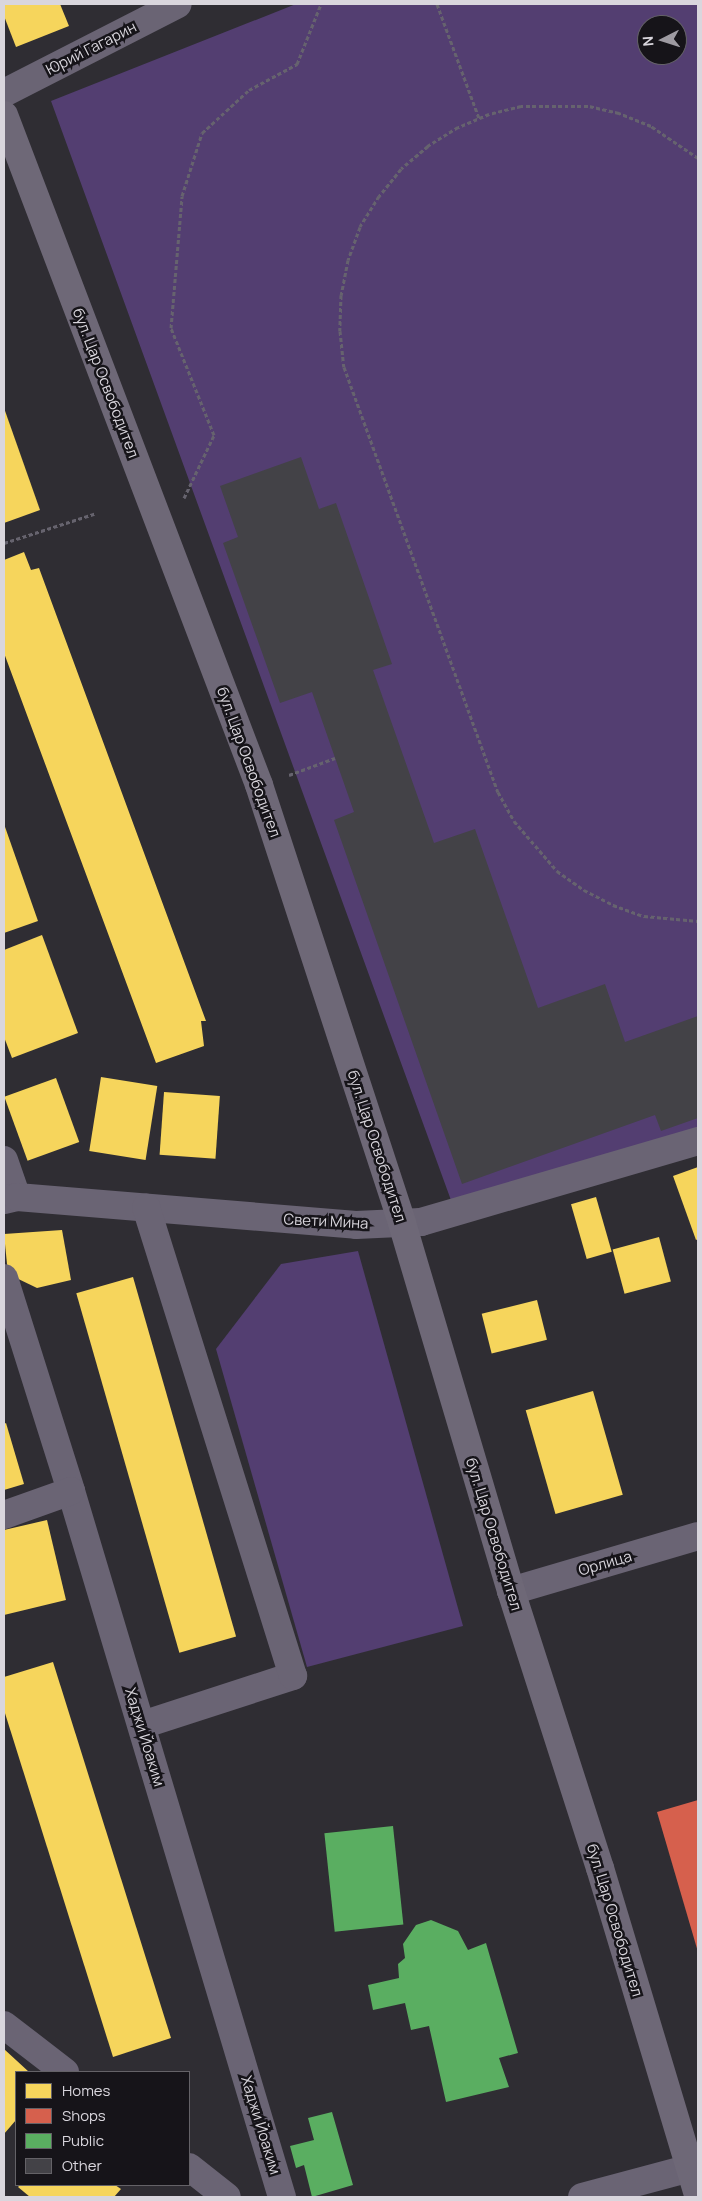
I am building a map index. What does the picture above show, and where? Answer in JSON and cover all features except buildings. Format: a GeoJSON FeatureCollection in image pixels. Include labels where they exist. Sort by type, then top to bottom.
{"type":"FeatureCollection","features":[{"type":"Feature","properties":{"kind":"main road","name":"бул. Цар Освободител"},"geometry":{"type":"LineString","coordinates":[[4,115],[259,785],[411,1223],[511,1591],[694,2167],[698,2195]]}},
{"type":"Feature","properties":{"kind":"street","name":"Юрий Гагарин"},"geometry":{"type":"LineString","coordinates":[[4,93],[178,4]]}},
{"type":"Feature","properties":{"kind":"street","name":"Свети Мина"},"geometry":{"type":"LineString","coordinates":[[11,1198],[146,1207],[356,1225],[411,1223],[698,1141]]}},
{"type":"Feature","properties":{"kind":"street"},"geometry":{"type":"LineString","coordinates":[[4,1160],[11,1198]]}},
{"type":"Feature","properties":{"kind":"street"},"geometry":{"type":"LineString","coordinates":[[142,1726],[293,1676],[146,1207]]}},
{"type":"Feature","properties":{"kind":"street","name":"Хаджи Йоаким"},"geometry":{"type":"LineString","coordinates":[[4,1278],[71,1491],[282,2197]]}},
{"type":"Feature","properties":{"kind":"street"},"geometry":{"type":"LineString","coordinates":[[4,1515],[71,1491]]}},
{"type":"Feature","properties":{"kind":"street","name":"Орлица"},"geometry":{"type":"LineString","coordinates":[[511,1591],[698,1536]]}},
{"type":"Feature","properties":{"kind":"street"},"geometry":{"type":"LineString","coordinates":[[4,2024],[65,2071]]}},
{"type":"Feature","properties":{"kind":"street"},"geometry":{"type":"LineString","coordinates":[[582,2197],[694,2167]]}},
{"type":"Feature","properties":{"kind":"street"},"geometry":{"type":"LineString","coordinates":[[190,2169],[227,2197]]}},
{"type":"Feature","properties":{"kind":"path"},"geometry":{"type":"LineString","coordinates":[[162,526],[191,488],[214,435],[172,328],[182,196],[202,133],[250,90],[297,64],[321,4]]}},
{"type":"Feature","properties":{"kind":"path"},"geometry":{"type":"LineString","coordinates":[[437,4],[478,118]]}},
{"type":"Feature","properties":{"kind":"path"},"geometry":{"type":"LineString","coordinates":[[698,158],[651,126],[620,113],[588,106],[521,106],[478,118],[428,146],[401,169],[379,196],[360,227],[348,260],[341,295],[340,331],[344,367],[498,792],[514,821],[557,871],[584,890],[613,905],[644,916],[698,921]]}},
{"type":"Feature","properties":{"kind":"path"},"geometry":{"type":"LineString","coordinates":[[4,543],[94,514]]}},
{"type":"Feature","properties":{"kind":"path"},"geometry":{"type":"LineString","coordinates":[[259,785],[335,758]]}},
{"type":"Feature","properties":{"kind":"shaded area"},"geometry":{"type":"Polygon","coordinates":[[[296,4],[698,4],[698,1130],[452,1203],[51,101],[296,4]]]}},
{"type":"Feature","properties":{"kind":"shaded area"},"geometry":{"type":"Polygon","coordinates":[[[358,1251],[463,1626],[307,1667],[216,1349],[281,1264],[358,1251]]]}}]}
